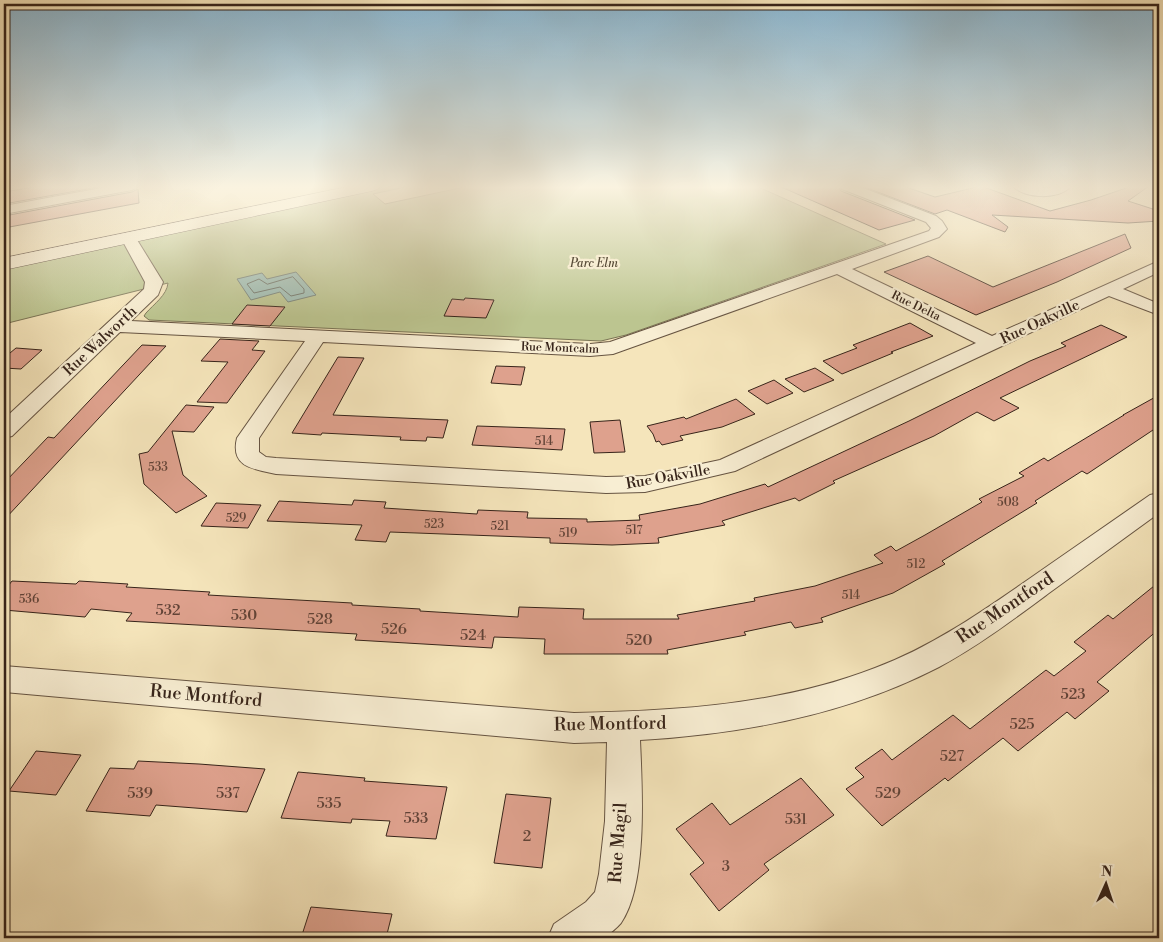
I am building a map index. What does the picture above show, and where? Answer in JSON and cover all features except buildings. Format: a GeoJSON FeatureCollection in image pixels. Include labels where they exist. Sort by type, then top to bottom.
{"type":"FeatureCollection","features":[{"type":"Feature","properties":{"kind":"street"},"geometry":{"type":"LineString","coordinates":[[4,264],[167,230]]}},
{"type":"Feature","properties":{"kind":"street","name":"Rue Montcalm"},"geometry":{"type":"LineString","coordinates":[[117,326],[601,350],[625,344],[934,234],[938,230]]}},
{"type":"Feature","properties":{"kind":"street","name":"Rue Walworth"},"geometry":{"type":"LineString","coordinates":[[5,428],[117,326],[154,287],[154,282],[129,238]]}},
{"type":"Feature","properties":{"kind":"street","name":"Rue Oakville"},"geometry":{"type":"LineString","coordinates":[[318,336],[248,438],[246,448],[248,456],[259,463],[286,467],[606,485],[645,484],[727,466],[1159,266]]}},
{"type":"Feature","properties":{"kind":"street","name":"Rue Delta"},"geometry":{"type":"LineString","coordinates":[[838,268],[993,344]]}},
{"type":"Feature","properties":{"kind":"street"},"geometry":{"type":"LineString","coordinates":[[1109,290],[1159,310]]}},
{"type":"Feature","properties":{"kind":"street","name":"Rue Montford"},"geometry":{"type":"LineString","coordinates":[[4,678],[574,728],[623,726],[769,712],[868,684],[927,659],[975,631],[1159,501]]}},
{"type":"Feature","properties":{"kind":"street","name":"Rue Magil"},"geometry":{"type":"LineString","coordinates":[[568,938],[608,908],[617,887],[621,835],[623,726]]}},
{"type":"Feature","properties":{"kind":"green space","name":"Parc Elm"},"geometry":{"type":"Polygon","coordinates":[[[182,230],[855,230],[886,244],[626,335],[601,341],[149,320],[144,316],[163,295],[168,283],[4,324],[4,268],[182,230]]]}},
{"type":"Feature","properties":{"kind":"water"},"geometry":{"type":"Polygon","coordinates":[[[296,272],[316,295],[288,302],[280,292],[251,300],[237,279],[262,273],[267,279],[296,272]]]}}]}
